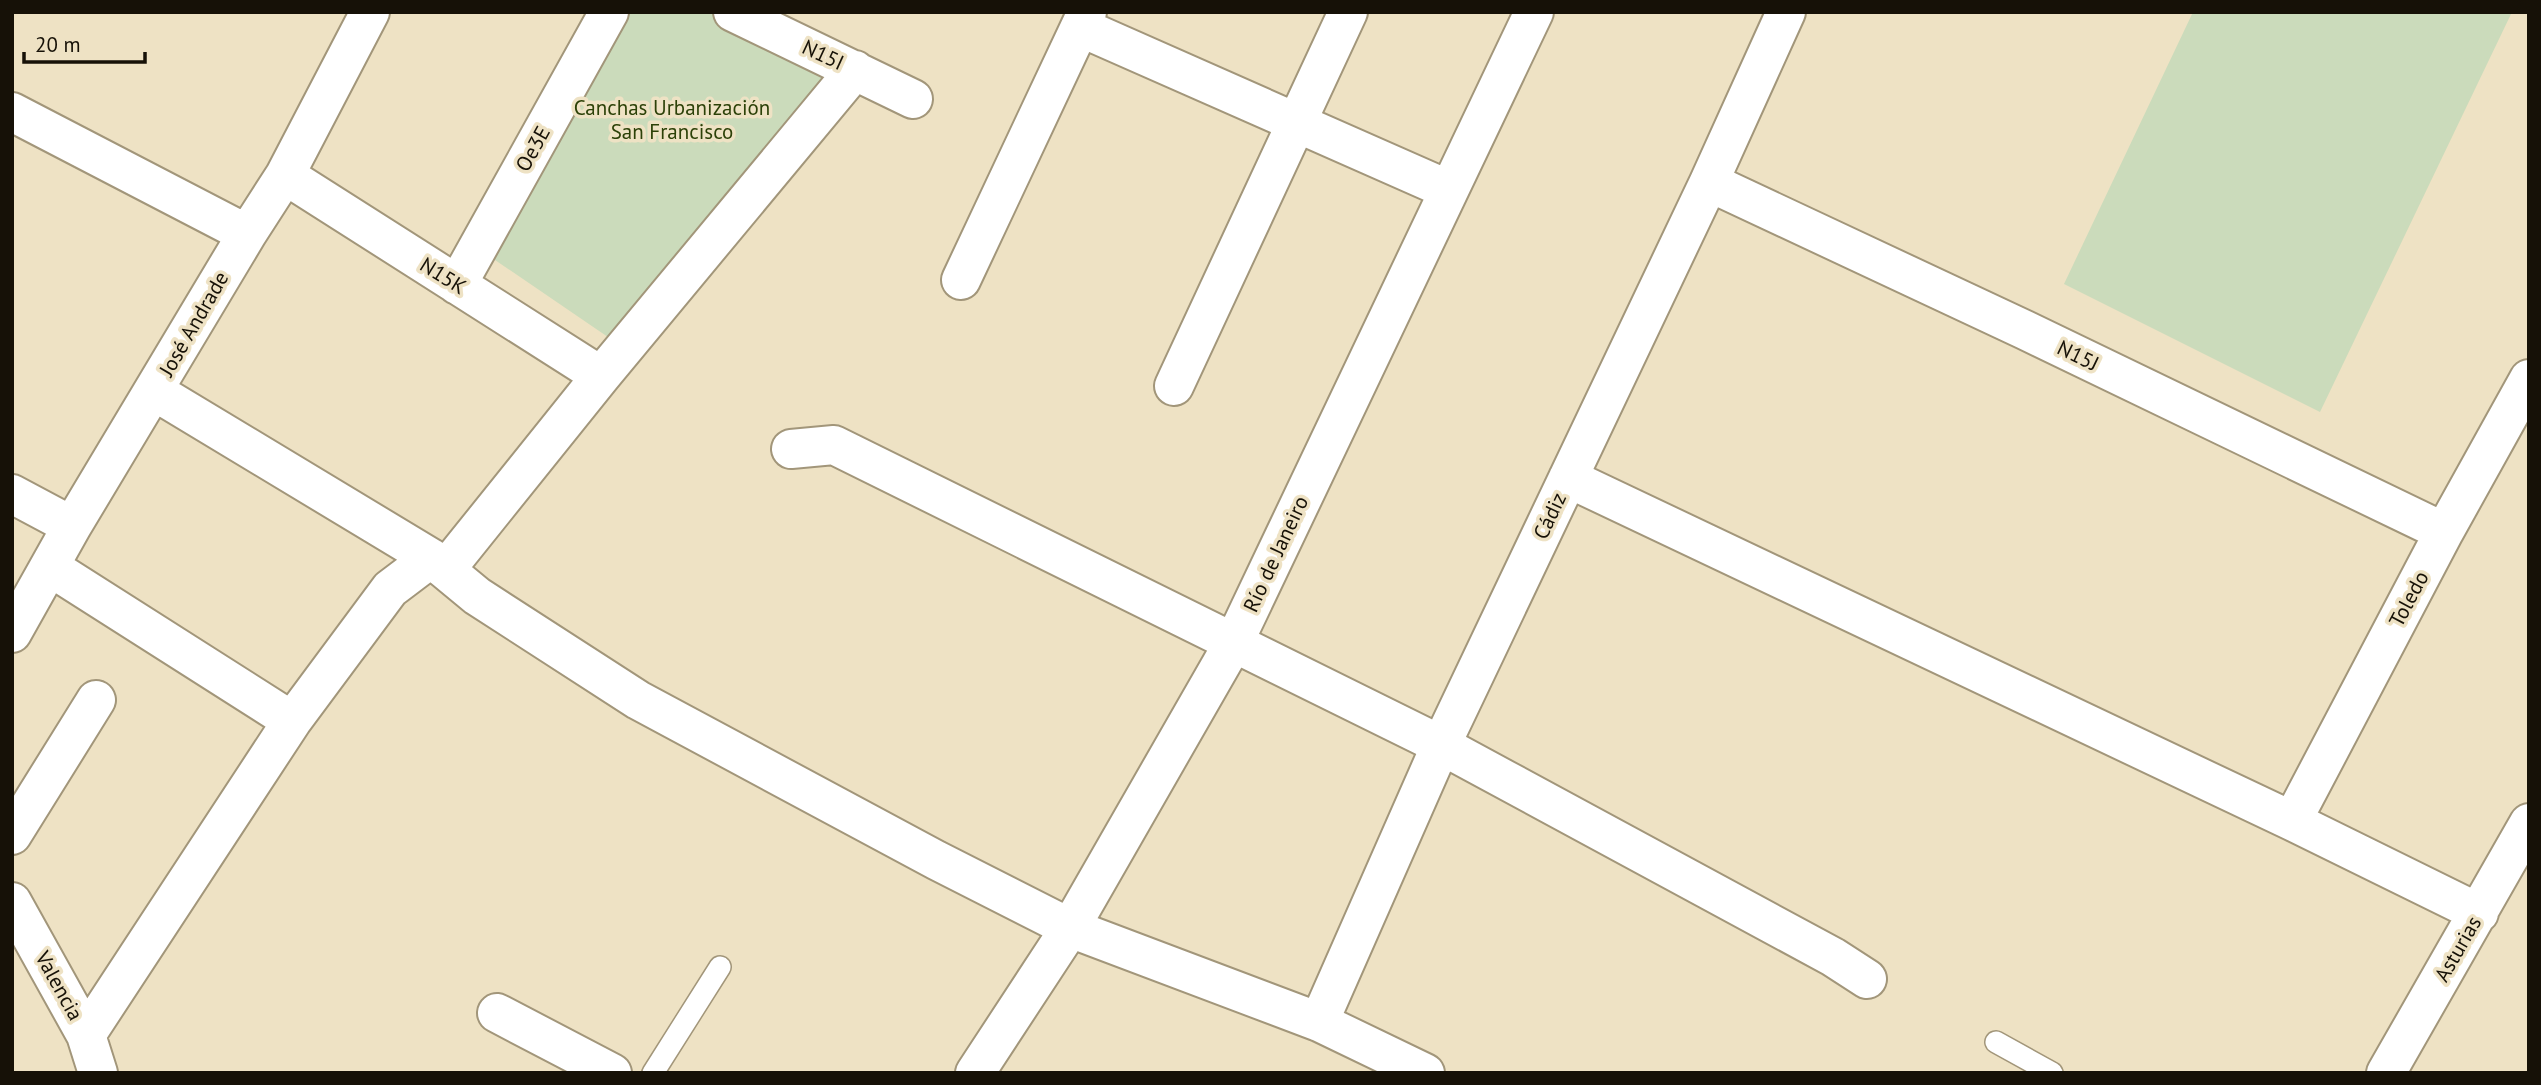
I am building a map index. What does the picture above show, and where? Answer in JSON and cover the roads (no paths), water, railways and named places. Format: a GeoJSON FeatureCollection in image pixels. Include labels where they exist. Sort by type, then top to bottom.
{"type":"FeatureCollection","features":[{"type":"Feature","properties":{"kind":"street","name":"José Andrade"},"geometry":{"type":"LineString","coordinates":[[12,633],[72,526],[285,175],[370,12]]}},
{"type":"Feature","properties":{"kind":"street","name":"Oe3E"},"geometry":{"type":"LineString","coordinates":[[457,285],[609,12]]}},
{"type":"Feature","properties":{"kind":"street","name":"N15I"},"geometry":{"type":"LineString","coordinates":[[733,12],[913,99]]}},
{"type":"Feature","properties":{"kind":"street"},"geometry":{"type":"LineString","coordinates":[[1174,386],[1348,12]]}},
{"type":"Feature","properties":{"kind":"street","name":"Río de Janeiro"},"geometry":{"type":"LineString","coordinates":[[975,1073],[1070,928],[1234,642],[1534,12]]}},
{"type":"Feature","properties":{"kind":"street","name":"Cádiz"},"geometry":{"type":"LineString","coordinates":[[1319,1022],[1441,745],[1709,182],[1786,12]]}},
{"type":"Feature","properties":{"kind":"street"},"geometry":{"type":"LineString","coordinates":[[961,281],[1084,20],[1298,123],[1449,190]]}},
{"type":"Feature","properties":{"kind":"street"},"geometry":{"type":"LineString","coordinates":[[86,1035],[292,721],[390,589],[439,564],[601,376],[855,70]]}},
{"type":"Feature","properties":{"kind":"street"},"geometry":{"type":"LineString","coordinates":[[12,112],[247,234]]}},
{"type":"Feature","properties":{"kind":"street","name":"N15K"},"geometry":{"type":"LineString","coordinates":[[285,175],[601,376]]}},
{"type":"Feature","properties":{"kind":"street","name":"N15J"},"geometry":{"type":"LineString","coordinates":[[1709,182],[2038,336],[2444,532]]}},
{"type":"Feature","properties":{"kind":"street","name":"Toledo"},"geometry":{"type":"LineString","coordinates":[[2292,821],[2444,532],[2529,379]]}},
{"type":"Feature","properties":{"kind":"street"},"geometry":{"type":"LineString","coordinates":[[154,391],[439,564],[477,596],[638,700],[936,860],[1070,928],[1319,1022],[1424,1073]]}},
{"type":"Feature","properties":{"kind":"street"},"geometry":{"type":"LineString","coordinates":[[791,449],[834,445],[1234,642],[1441,745],[1833,957],[1867,979]]}},
{"type":"Feature","properties":{"kind":"street"},"geometry":{"type":"LineString","coordinates":[[1568,478],[2292,821],[2479,913]]}},
{"type":"Feature","properties":{"kind":"street"},"geometry":{"type":"LineString","coordinates":[[12,494],[72,526]]}},
{"type":"Feature","properties":{"kind":"street"},"geometry":{"type":"LineString","coordinates":[[50,567],[292,721]]}},
{"type":"Feature","properties":{"kind":"street"},"geometry":{"type":"LineString","coordinates":[[12,835],[96,700]]}},
{"type":"Feature","properties":{"kind":"street","name":"Asturias"},"geometry":{"type":"LineString","coordinates":[[2386,1073],[2529,824]]}},
{"type":"Feature","properties":{"kind":"street","name":"Valencia"},"geometry":{"type":"LineString","coordinates":[[12,902],[86,1035],[98,1073]]}},
{"type":"Feature","properties":{"kind":"street"},"geometry":{"type":"LineString","coordinates":[[497,1013],[612,1073]]}},
{"type":"Feature","properties":{"kind":"lane"},"geometry":{"type":"LineString","coordinates":[[653,1073],[720,967]]}},
{"type":"Feature","properties":{"kind":"lane"},"geometry":{"type":"LineString","coordinates":[[1996,1042],[2052,1073]]}},
{"type":"Feature","properties":{"kind":"park label","name":"Canchas Urbanización San Francisco"},"geometry":{"type":"Point","coordinates":[672,120]}}]}
